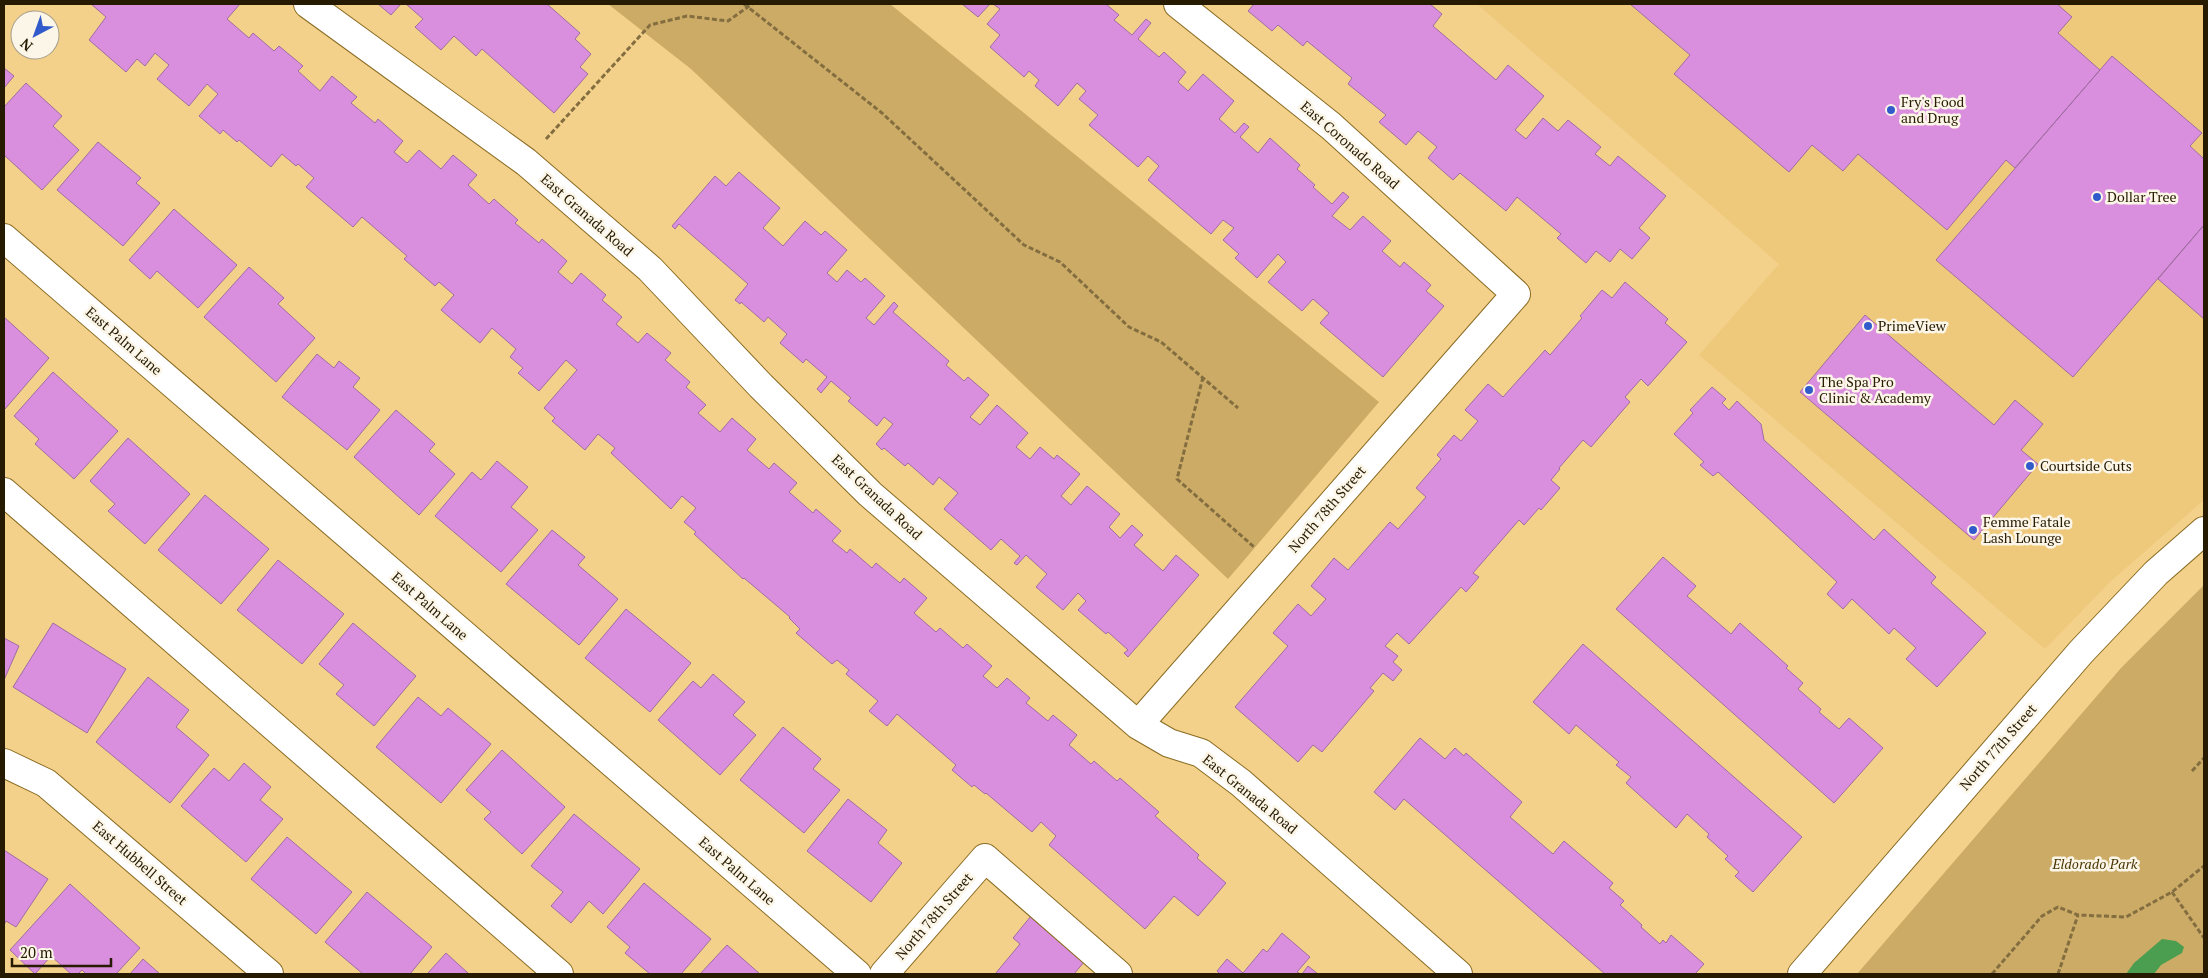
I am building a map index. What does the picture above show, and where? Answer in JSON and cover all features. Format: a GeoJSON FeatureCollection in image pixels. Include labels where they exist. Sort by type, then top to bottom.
{"type":"FeatureCollection","features":[{"type":"Feature","properties":{"kind":"street","name":"East Granada Road"},"geometry":{"type":"LineString","coordinates":[[308,4],[526,162],[636,257],[870,494],[1138,725],[1169,743],[1201,753],[1241,783],[1458,974]]}},
{"type":"Feature","properties":{"kind":"street","name":"East Coronado Road"},"geometry":{"type":"LineString","coordinates":[[1178,4],[1330,126],[1516,294]]}},
{"type":"Feature","properties":{"kind":"street","name":"East Palm Lane"},"geometry":{"type":"LineString","coordinates":[[4,238],[857,974]]}},
{"type":"Feature","properties":{"kind":"street","name":"North 78th Street"},"geometry":{"type":"LineString","coordinates":[[1138,725],[1516,294]]}},
{"type":"Feature","properties":{"kind":"street"},"geometry":{"type":"LineString","coordinates":[[4,492],[559,974]]}},
{"type":"Feature","properties":{"kind":"street","name":"North 77th Street"},"geometry":{"type":"LineString","coordinates":[[1802,974],[2081,652],[2156,573],[2204,531]]}},
{"type":"Feature","properties":{"kind":"street","name":"East Hubbell Street"},"geometry":{"type":"LineString","coordinates":[[4,763],[46,784],[269,974]]}},
{"type":"Feature","properties":{"kind":"street","name":"North 78th Street"},"geometry":{"type":"LineString","coordinates":[[884,974],[985,858],[1118,974]]}},
{"type":"Feature","properties":{"kind":"path"},"geometry":{"type":"LineString","coordinates":[[744,4],[882,113],[1024,245],[1060,262],[1129,327],[1161,342],[1238,408]]}},
{"type":"Feature","properties":{"kind":"path"},"geometry":{"type":"LineString","coordinates":[[544,142],[650,25],[687,16],[728,21],[752,4]]}},
{"type":"Feature","properties":{"kind":"path"},"geometry":{"type":"LineString","coordinates":[[1203,377],[1177,479],[1256,549]]}},
{"type":"Feature","properties":{"kind":"path"},"geometry":{"type":"LineString","coordinates":[[2192,771],[2204,758]]}},
{"type":"Feature","properties":{"kind":"path"},"geometry":{"type":"LineString","coordinates":[[1992,974],[2042,916],[2058,907],[2078,915],[2126,918],[2172,892],[2204,866]]}},
{"type":"Feature","properties":{"kind":"path"},"geometry":{"type":"LineString","coordinates":[[2172,892],[2204,938]]}},
{"type":"Feature","properties":{"kind":"path"},"geometry":{"type":"LineString","coordinates":[[2058,974],[2078,915]]}},
{"type":"Feature","properties":{"kind":"shaded area"},"geometry":{"type":"Polygon","coordinates":[[[1477,4],[2204,4],[2204,500],[2110,582],[2045,649],[1699,355],[1779,264],[1477,4]]]}},
{"type":"Feature","properties":{"kind":"shaded area"},"geometry":{"type":"Polygon","coordinates":[[[2162,939],[2176,941],[2184,947],[2182,953],[2161,965],[2154,974],[2126,974],[2134,963],[2162,939]]]}},
{"type":"Feature","properties":{"kind":"green space"},"geometry":{"type":"Polygon","coordinates":[[[608,4],[890,4],[1379,402],[1228,579],[691,69],[608,4]]]}},
{"type":"Feature","properties":{"kind":"green space","name":"Eldorado Park"},"geometry":{"type":"Polygon","coordinates":[[[2204,585],[2204,974],[1857,974],[2121,668],[2204,585]]]}},
{"type":"Feature","properties":{"kind":"building"},"geometry":{"type":"Polygon","coordinates":[[[91,4],[240,4],[227,19],[249,38],[253,33],[274,51],[279,46],[303,66],[298,71],[320,91],[332,76],[357,97],[351,103],[375,123],[378,119],[403,141],[394,152],[407,163],[419,150],[441,169],[453,155],[477,175],[468,185],[489,204],[494,199],[518,220],[515,223],[539,243],[542,239],[567,261],[558,272],[572,284],[581,273],[606,295],[602,300],[622,317],[616,324],[638,343],[647,333],[671,353],[665,360],[690,382],[686,387],[706,405],[698,413],[720,432],[732,418],[756,439],[747,450],[769,469],[774,463],[797,483],[789,492],[813,513],[816,509],[841,531],[832,541],[847,553],[850,549],[872,568],[876,563],[900,583],[904,578],[927,598],[914,613],[936,632],[940,628],[963,648],[967,644],[992,666],[983,676],[997,688],[1007,678],[1030,698],[1026,703],[1048,721],[1053,715],[1077,735],[1069,745],[1091,764],[1094,761],[1117,781],[1120,778],[1159,812],[1155,816],[1199,855],[1197,858],[1226,883],[1198,916],[1174,896],[1145,929],[1049,845],[1056,836],[1041,822],[1032,832],[986,793],[974,785],[972,787],[952,770],[956,765],[897,714],[887,726],[869,711],[878,701],[846,674],[849,670],[837,660],[832,664],[796,633],[800,629],[790,617],[743,579],[694,534],[696,532],[684,522],[696,508],[682,496],[671,509],[611,453],[615,448],[598,434],[585,450],[552,421],[555,418],[544,408],[577,370],[566,360],[539,391],[518,373],[523,368],[510,357],[516,349],[492,328],[480,343],[441,310],[454,295],[439,282],[435,286],[404,259],[407,256],[362,217],[353,227],[306,187],[314,178],[298,164],[296,166],[282,154],[271,167],[239,140],[237,142],[223,130],[220,134],[199,116],[218,94],[207,84],[189,106],[157,79],[169,65],[155,53],[145,66],[137,59],[126,72],[89,40],[106,17],[91,4]]]}},
{"type":"Feature","properties":{"kind":"building"},"geometry":{"type":"Polygon","coordinates":[[[378,4],[401,4],[391,15],[378,4]]]}},
{"type":"Feature","properties":{"kind":"building"},"geometry":{"type":"Polygon","coordinates":[[[406,4],[547,4],[580,33],[575,39],[591,54],[580,67],[588,74],[554,113],[482,49],[476,56],[454,36],[441,50],[415,27],[423,19],[406,4]]]}},
{"type":"Feature","properties":{"kind":"building"},"geometry":{"type":"Polygon","coordinates":[[[962,4],[990,4],[978,17],[962,4]]]}},
{"type":"Feature","properties":{"kind":"building"},"geometry":{"type":"Polygon","coordinates":[[[993,4],[1106,4],[1119,15],[1114,20],[1132,35],[1146,19],[1151,23],[1138,39],[1159,57],[1164,52],[1186,72],[1178,82],[1188,91],[1203,74],[1234,101],[1219,119],[1235,133],[1244,123],[1249,127],[1240,137],[1258,153],[1270,138],[1300,165],[1297,169],[1332,204],[1343,192],[1349,197],[1332,216],[1350,230],[1363,216],[1391,241],[1382,251],[1400,267],[1404,262],[1431,285],[1426,291],[1444,306],[1383,377],[1320,323],[1329,313],[1313,299],[1302,311],[1268,282],[1286,262],[1278,254],[1257,278],[1235,258],[1239,254],[1223,240],[1234,228],[1223,220],[1211,234],[1148,180],[1159,166],[1148,156],[1138,167],[1089,125],[1098,115],[1079,99],[1086,91],[1077,83],[1058,106],[1035,86],[1039,80],[1029,71],[1024,77],[990,47],[1000,35],[987,24],[1000,9],[993,4]]]}},
{"type":"Feature","properties":{"kind":"building"},"geometry":{"type":"Polygon","coordinates":[[[1254,4],[1430,4],[1442,14],[1433,26],[1496,80],[1508,65],[1544,96],[1515,130],[1526,139],[1543,118],[1558,131],[1568,120],[1601,147],[1595,154],[1610,166],[1618,156],[1666,196],[1639,228],[1650,238],[1632,259],[1620,249],[1610,262],[1596,251],[1586,263],[1557,238],[1561,234],[1517,197],[1506,211],[1460,173],[1453,180],[1428,158],[1437,147],[1418,131],[1406,145],[1379,122],[1386,115],[1348,84],[1352,78],[1307,41],[1303,46],[1278,25],[1272,31],[1248,11],[1254,4]]]}},
{"type":"Feature","properties":{"kind":"building","name":"Fry's Food and Drug"},"geometry":{"type":"Polygon","coordinates":[[[1630,4],[2057,4],[2072,17],[2058,33],[2100,70],[2015,168],[2006,160],[1947,230],[1858,154],[1843,171],[1812,145],[1789,172],[1674,74],[1690,55],[1630,4]]]}},
{"type":"Feature","properties":{"kind":"building","name":"Dollar Tree"},"geometry":{"type":"Polygon","coordinates":[[[2112,56],[2202,133],[2190,146],[2204,159],[2204,225],[2073,377],[1936,260],[2112,56]]]}},
{"type":"Feature","properties":{"kind":"building"},"geometry":{"type":"Polygon","coordinates":[[[4,68],[14,76],[4,88],[4,68]]]}},
{"type":"Feature","properties":{"kind":"building"},"geometry":{"type":"Polygon","coordinates":[[[26,83],[62,116],[53,126],[79,150],[42,190],[4,155],[4,107],[26,83]]]}},
{"type":"Feature","properties":{"kind":"building"},"geometry":{"type":"Polygon","coordinates":[[[98,142],[141,178],[136,183],[160,203],[123,246],[57,190],[98,142]]]}},
{"type":"Feature","properties":{"kind":"building"},"geometry":{"type":"Polygon","coordinates":[[[739,172],[780,208],[763,228],[783,246],[805,221],[821,235],[825,231],[847,250],[827,273],[837,282],[847,270],[861,282],[865,278],[885,296],[866,318],[874,325],[894,302],[898,306],[893,312],[949,361],[946,365],[964,381],[968,377],[989,395],[970,417],[980,425],[997,405],[1028,433],[1016,447],[1030,459],[1040,447],[1054,459],[1057,455],[1080,474],[1061,496],[1071,505],[1087,486],[1120,514],[1109,527],[1120,538],[1132,525],[1143,535],[1134,545],[1163,571],[1176,555],[1199,575],[1128,657],[1124,653],[1128,650],[1108,632],[1106,634],[1078,610],[1086,601],[1078,593],[1063,610],[1036,587],[1047,574],[1026,555],[1017,565],[1014,563],[1020,556],[1001,539],[991,550],[944,509],[958,493],[939,477],[933,485],[908,463],[905,466],[884,448],[882,450],[876,444],[893,424],[884,417],[877,426],[848,401],[851,398],[831,381],[821,393],[817,389],[827,377],[806,359],[803,363],[780,343],[787,334],[768,317],[764,322],[741,302],[740,304],[735,300],[748,284],[679,224],[675,229],[672,226],[715,176],[726,186],[739,172]]]}},
{"type":"Feature","properties":{"kind":"building"},"geometry":{"type":"Polygon","coordinates":[[[174,209],[237,265],[198,308],[157,271],[150,279],[129,260],[174,209]]]}},
{"type":"Feature","properties":{"kind":"building"},"geometry":{"type":"Polygon","coordinates":[[[2204,225],[2204,319],[2158,279],[2204,225]]]}},
{"type":"Feature","properties":{"kind":"building"},"geometry":{"type":"Polygon","coordinates":[[[249,267],[284,298],[278,304],[315,338],[276,382],[204,317],[249,267]]]}},
{"type":"Feature","properties":{"kind":"building"},"geometry":{"type":"Polygon","coordinates":[[[1625,282],[1668,319],[1665,323],[1687,342],[1648,386],[1641,379],[1625,397],[1630,402],[1591,447],[1583,440],[1551,480],[1560,488],[1541,510],[1539,508],[1524,525],[1519,520],[1473,573],[1479,577],[1466,592],[1461,587],[1409,644],[1397,633],[1385,646],[1398,656],[1393,662],[1402,670],[1393,681],[1383,673],[1370,688],[1374,691],[1322,752],[1313,745],[1298,762],[1235,707],[1288,646],[1273,633],[1298,604],[1311,616],[1326,599],[1311,586],[1334,558],[1348,570],[1390,522],[1398,529],[1426,497],[1416,488],[1441,459],[1437,455],[1454,435],[1461,441],[1478,421],[1465,410],[1488,384],[1503,397],[1545,350],[1550,355],[1582,318],[1580,316],[1602,290],[1612,298],[1625,282]]]}},
{"type":"Feature","properties":{"kind":"building"},"geometry":{"type":"Polygon","coordinates":[[[1865,315],[1994,425],[2015,400],[2043,424],[2021,450],[2038,464],[1974,540],[1800,392],[1865,315]]]}},
{"type":"Feature","properties":{"kind":"building"},"geometry":{"type":"Polygon","coordinates":[[[4,317],[49,358],[5,409],[4,408],[4,317]]]}},
{"type":"Feature","properties":{"kind":"building"},"geometry":{"type":"Polygon","coordinates":[[[317,354],[334,368],[339,361],[360,378],[353,387],[380,410],[347,450],[282,397],[317,354]]]}},
{"type":"Feature","properties":{"kind":"building"},"geometry":{"type":"Polygon","coordinates":[[[53,372],[118,431],[74,479],[35,444],[39,439],[14,416],[53,372]]]}},
{"type":"Feature","properties":{"kind":"building"},"geometry":{"type":"Polygon","coordinates":[[[1712,387],[1726,399],[1722,403],[1729,410],[1737,401],[1761,424],[1764,440],[1874,540],[1884,529],[1936,577],[1931,583],[1986,633],[1937,687],[1906,659],[1916,648],[1894,628],[1889,634],[1852,599],[1843,609],[1827,594],[1837,582],[1718,472],[1713,476],[1700,465],[1704,462],[1674,434],[1693,413],[1690,410],[1712,387]]]}},
{"type":"Feature","properties":{"kind":"building"},"geometry":{"type":"Polygon","coordinates":[[[396,410],[435,444],[429,451],[455,474],[419,515],[354,457],[396,410]]]}},
{"type":"Feature","properties":{"kind":"building"},"geometry":{"type":"Polygon","coordinates":[[[128,438],[190,494],[145,544],[108,511],[115,504],[90,481],[128,438]]]}},
{"type":"Feature","properties":{"kind":"building"},"geometry":{"type":"Polygon","coordinates":[[[497,461],[528,487],[511,507],[538,530],[501,572],[435,516],[472,472],[481,480],[497,461]]]}},
{"type":"Feature","properties":{"kind":"building"},"geometry":{"type":"Polygon","coordinates":[[[205,495],[269,549],[221,604],[158,550],[205,495]]]}},
{"type":"Feature","properties":{"kind":"building"},"geometry":{"type":"Polygon","coordinates":[[[552,530],[585,557],[578,565],[618,599],[579,645],[506,584],[552,530]]]}},
{"type":"Feature","properties":{"kind":"building"},"geometry":{"type":"Polygon","coordinates":[[[1663,557],[1696,586],[1687,596],[1731,634],[1740,623],[1788,666],[1786,668],[1803,683],[1798,689],[1821,709],[1819,712],[1839,729],[1849,718],[1883,748],[1834,803],[1616,609],[1663,557]]]}},
{"type":"Feature","properties":{"kind":"building"},"geometry":{"type":"Polygon","coordinates":[[[278,560],[344,614],[302,664],[237,610],[278,560]]]}},
{"type":"Feature","properties":{"kind":"building"},"geometry":{"type":"Polygon","coordinates":[[[626,609],[691,663],[650,712],[585,658],[626,609]]]}},
{"type":"Feature","properties":{"kind":"building"},"geometry":{"type":"Polygon","coordinates":[[[53,623],[126,669],[87,733],[13,687],[53,623]]]}},
{"type":"Feature","properties":{"kind":"building"},"geometry":{"type":"Polygon","coordinates":[[[353,623],[416,676],[374,726],[336,694],[344,685],[319,664],[353,623]]]}},
{"type":"Feature","properties":{"kind":"building"},"geometry":{"type":"Polygon","coordinates":[[[4,638],[19,646],[4,680],[4,638]]]}},
{"type":"Feature","properties":{"kind":"building"},"geometry":{"type":"Polygon","coordinates":[[[1583,644],[1802,837],[1753,892],[1735,876],[1739,872],[1725,859],[1728,856],[1707,837],[1709,834],[1687,814],[1676,828],[1626,783],[1631,777],[1616,765],[1619,762],[1576,725],[1569,734],[1533,702],[1583,644]]]}},
{"type":"Feature","properties":{"kind":"building"},"geometry":{"type":"Polygon","coordinates":[[[713,674],[745,702],[733,715],[756,735],[720,775],[658,720],[693,681],[701,688],[713,674]]]}},
{"type":"Feature","properties":{"kind":"building"},"geometry":{"type":"Polygon","coordinates":[[[148,677],[189,710],[176,727],[209,755],[170,803],[96,742],[148,677]]]}},
{"type":"Feature","properties":{"kind":"building"},"geometry":{"type":"Polygon","coordinates":[[[418,697],[441,716],[448,708],[491,744],[441,803],[376,747],[418,697]]]}},
{"type":"Feature","properties":{"kind":"building"},"geometry":{"type":"Polygon","coordinates":[[[783,727],[821,759],[813,769],[840,790],[804,833],[740,780],[783,727]]]}},
{"type":"Feature","properties":{"kind":"building"},"geometry":{"type":"Polygon","coordinates":[[[1420,738],[1445,759],[1455,748],[1464,756],[1466,753],[1522,802],[1510,817],[1553,854],[1564,841],[1613,883],[1609,888],[1624,901],[1620,905],[1660,944],[1663,940],[1666,943],[1671,935],[1704,964],[1695,974],[1605,974],[1404,799],[1395,810],[1374,792],[1420,738]]]}},
{"type":"Feature","properties":{"kind":"building"},"geometry":{"type":"Polygon","coordinates":[[[502,750],[565,807],[522,854],[484,819],[491,812],[466,790],[502,750]]]}},
{"type":"Feature","properties":{"kind":"building"},"geometry":{"type":"Polygon","coordinates":[[[244,763],[271,787],[260,800],[283,819],[246,862],[181,806],[214,768],[229,781],[244,763]]]}},
{"type":"Feature","properties":{"kind":"building"},"geometry":{"type":"Polygon","coordinates":[[[848,799],[887,830],[878,843],[902,863],[871,902],[807,851],[848,799]]]}},
{"type":"Feature","properties":{"kind":"building"},"geometry":{"type":"Polygon","coordinates":[[[574,814],[640,869],[603,914],[589,901],[571,923],[551,906],[563,892],[531,866],[574,814]]]}},
{"type":"Feature","properties":{"kind":"building"},"geometry":{"type":"Polygon","coordinates":[[[287,837],[352,892],[316,934],[251,879],[287,837]]]}},
{"type":"Feature","properties":{"kind":"building"},"geometry":{"type":"Polygon","coordinates":[[[4,850],[48,879],[16,927],[6,921],[4,925],[4,850]]]}},
{"type":"Feature","properties":{"kind":"building"},"geometry":{"type":"Polygon","coordinates":[[[644,883],[711,939],[681,974],[650,974],[625,953],[630,947],[607,927],[644,883]]]}},
{"type":"Feature","properties":{"kind":"building"},"geometry":{"type":"Polygon","coordinates":[[[70,884],[140,948],[116,974],[86,974],[82,970],[78,974],[71,974],[51,956],[35,974],[10,950],[70,884]]]}},
{"type":"Feature","properties":{"kind":"building"},"geometry":{"type":"Polygon","coordinates":[[[367,892],[432,947],[410,974],[363,974],[325,942],[367,892]]]}},
{"type":"Feature","properties":{"kind":"building"},"geometry":{"type":"Polygon","coordinates":[[[1031,916],[1085,961],[1074,974],[995,974],[1020,944],[1013,938],[1031,916]]]}},
{"type":"Feature","properties":{"kind":"building"},"geometry":{"type":"Polygon","coordinates":[[[1282,933],[1310,957],[1297,972],[1301,974],[1220,974],[1217,971],[1227,959],[1243,973],[1263,949],[1267,952],[1282,933]]]}},
{"type":"Feature","properties":{"kind":"building"},"geometry":{"type":"Polygon","coordinates":[[[727,945],[760,974],[700,974],[727,945]]]}},
{"type":"Feature","properties":{"kind":"building"},"geometry":{"type":"Polygon","coordinates":[[[446,953],[469,974],[427,974],[446,953]]]}},
{"type":"Feature","properties":{"kind":"building"},"geometry":{"type":"Polygon","coordinates":[[[143,959],[160,974],[130,974],[143,959]]]}},
{"type":"Feature","properties":{"kind":"building"},"geometry":{"type":"Polygon","coordinates":[[[1308,966],[1318,974],[1302,974],[1308,966]]]}},
{"type":"Feature","properties":{"kind":"place","name":"Fry's Food and Drug"},"geometry":{"type":"Point","coordinates":[1891,110]}},
{"type":"Feature","properties":{"kind":"place","name":"Dollar Tree"},"geometry":{"type":"Point","coordinates":[2097,197]}},
{"type":"Feature","properties":{"kind":"place","name":"PrimeView"},"geometry":{"type":"Point","coordinates":[1868,326]}},
{"type":"Feature","properties":{"kind":"place","name":"The Spa Pro Clinic & Academy"},"geometry":{"type":"Point","coordinates":[1809,390]}},
{"type":"Feature","properties":{"kind":"place","name":"Courtside Cuts"},"geometry":{"type":"Point","coordinates":[2030,466]}},
{"type":"Feature","properties":{"kind":"place","name":"Femme Fatale Lash Lounge"},"geometry":{"type":"Point","coordinates":[1973,530]}}]}
